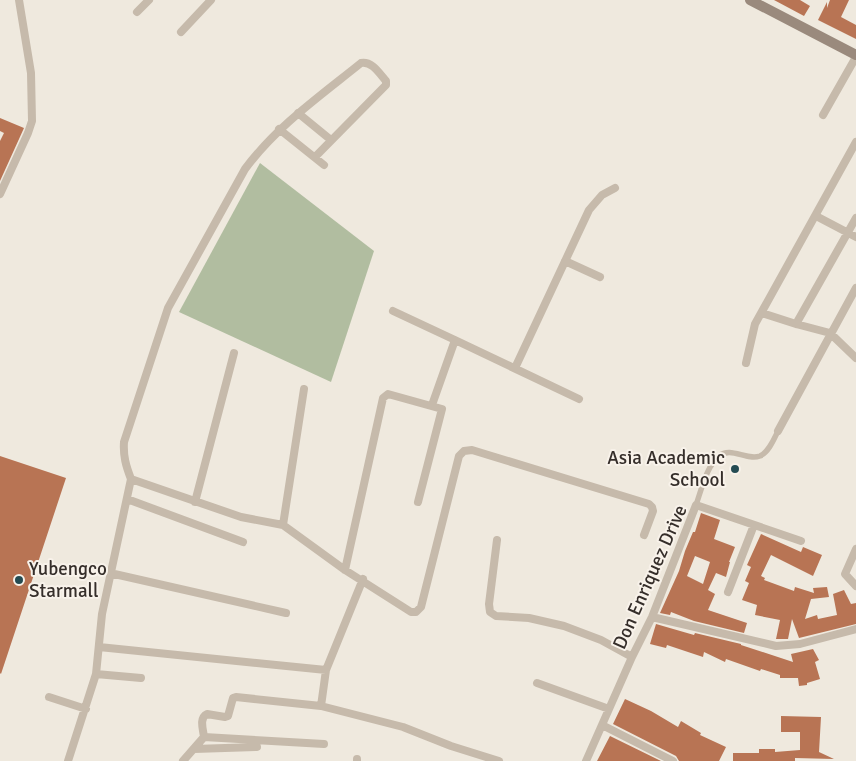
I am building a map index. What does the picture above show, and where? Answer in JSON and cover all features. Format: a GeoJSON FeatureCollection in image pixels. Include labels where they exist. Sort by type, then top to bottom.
{"type":"FeatureCollection","features":[{"type":"Feature","properties":{"kind":"main road"},"geometry":{"type":"LineString","coordinates":[[750,0],[856,56]]}},
{"type":"Feature","properties":{"kind":"street"},"geometry":{"type":"LineString","coordinates":[[0,194],[32,121],[31,73],[20,0]]}},
{"type":"Feature","properties":{"kind":"street"},"geometry":{"type":"LineString","coordinates":[[137,12],[149,0]]}},
{"type":"Feature","properties":{"kind":"street"},"geometry":{"type":"LineString","coordinates":[[181,32],[211,0]]}},
{"type":"Feature","properties":{"kind":"street"},"geometry":{"type":"LineString","coordinates":[[823,115],[856,56]]}},
{"type":"Feature","properties":{"kind":"street"},"geometry":{"type":"LineString","coordinates":[[68,761],[96,674],[102,614],[131,479],[125,465],[124,442],[168,308],[245,168],[257,152],[280,128],[362,63],[371,64],[386,81],[386,85],[315,157]]}},
{"type":"Feature","properties":{"kind":"street"},"geometry":{"type":"LineString","coordinates":[[298,113],[331,140]]}},
{"type":"Feature","properties":{"kind":"street"},"geometry":{"type":"LineString","coordinates":[[280,128],[324,165]]}},
{"type":"Feature","properties":{"kind":"street"},"geometry":{"type":"LineString","coordinates":[[746,363],[755,324],[856,142]]}},
{"type":"Feature","properties":{"kind":"street"},"geometry":{"type":"LineString","coordinates":[[515,368],[592,206],[602,195],[615,188]]}},
{"type":"Feature","properties":{"kind":"street"},"geometry":{"type":"LineString","coordinates":[[816,216],[856,237]]}},
{"type":"Feature","properties":{"kind":"street"},"geometry":{"type":"LineString","coordinates":[[796,324],[856,218]]}},
{"type":"Feature","properties":{"kind":"street"},"geometry":{"type":"LineString","coordinates":[[565,261],[600,276]]}},
{"type":"Feature","properties":{"kind":"street"},"geometry":{"type":"LineString","coordinates":[[696,504],[711,467],[720,454],[728,452],[751,457],[759,456],[771,445],[856,288]]}},
{"type":"Feature","properties":{"kind":"street"},"geometry":{"type":"LineString","coordinates":[[394,311],[579,399]]}},
{"type":"Feature","properties":{"kind":"street"},"geometry":{"type":"LineString","coordinates":[[762,313],[830,333],[856,358]]}},
{"type":"Feature","properties":{"kind":"street"},"geometry":{"type":"LineString","coordinates":[[432,405],[455,340]]}},
{"type":"Feature","properties":{"kind":"street"},"geometry":{"type":"LineString","coordinates":[[195,502],[234,353]]}},
{"type":"Feature","properties":{"kind":"street"},"geometry":{"type":"LineString","coordinates":[[283,525],[304,389]]}},
{"type":"Feature","properties":{"kind":"street"},"geometry":{"type":"LineString","coordinates":[[345,570],[383,398],[388,394],[440,407],[442,412],[418,502]]}},
{"type":"Feature","properties":{"kind":"street"},"geometry":{"type":"LineString","coordinates":[[131,479],[241,518],[283,525],[345,570],[412,612],[419,610],[459,456],[464,451],[472,450],[649,504],[653,511],[644,535]]}},
{"type":"Feature","properties":{"kind":"street"},"geometry":{"type":"LineString","coordinates":[[127,499],[242,542]]}},
{"type":"Feature","properties":{"kind":"street","name":"Don Enriquez Drive"},"geometry":{"type":"LineString","coordinates":[[586,761],[632,657],[652,617],[696,504],[802,541]]}},
{"type":"Feature","properties":{"kind":"street"},"geometry":{"type":"LineString","coordinates":[[728,592],[754,525]]}},
{"type":"Feature","properties":{"kind":"street"},"geometry":{"type":"LineString","coordinates":[[497,540],[489,604],[490,612],[496,616],[529,618],[564,626],[601,640],[632,657]]}},
{"type":"Feature","properties":{"kind":"street"},"geometry":{"type":"LineString","coordinates":[[856,549],[845,571],[847,577],[856,586]]}},
{"type":"Feature","properties":{"kind":"street"},"geometry":{"type":"LineString","coordinates":[[110,573],[286,613]]}},
{"type":"Feature","properties":{"kind":"street"},"geometry":{"type":"LineString","coordinates":[[321,706],[326,670],[363,580]]}},
{"type":"Feature","properties":{"kind":"street"},"geometry":{"type":"LineString","coordinates":[[652,617],[776,646],[800,644],[856,629]]}},
{"type":"Feature","properties":{"kind":"street"},"geometry":{"type":"LineString","coordinates":[[99,647],[326,670]]}},
{"type":"Feature","properties":{"kind":"street"},"geometry":{"type":"LineString","coordinates":[[96,674],[141,678]]}},
{"type":"Feature","properties":{"kind":"street"},"geometry":{"type":"LineString","coordinates":[[537,682],[609,709]]}},
{"type":"Feature","properties":{"kind":"street"},"geometry":{"type":"LineString","coordinates":[[49,697],[86,709]]}},
{"type":"Feature","properties":{"kind":"street"},"geometry":{"type":"LineString","coordinates":[[184,761],[204,737],[202,719],[204,716],[207,714],[228,716],[233,698],[236,697],[321,706],[402,727],[451,746],[499,761]]}},
{"type":"Feature","properties":{"kind":"street"},"geometry":{"type":"LineString","coordinates":[[602,725],[672,761]]}},
{"type":"Feature","properties":{"kind":"street"},"geometry":{"type":"LineString","coordinates":[[204,737],[324,744]]}},
{"type":"Feature","properties":{"kind":"street"},"geometry":{"type":"LineString","coordinates":[[194,749],[257,747]]}},
{"type":"Feature","properties":{"kind":"green space"},"geometry":{"type":"Polygon","coordinates":[[[260,163],[374,251],[331,382],[179,312],[260,163]]]}},
{"type":"Feature","properties":{"kind":"building"},"geometry":{"type":"Polygon","coordinates":[[[774,0],[800,0],[810,6],[804,16],[774,0]]]}},
{"type":"Feature","properties":{"kind":"building"},"geometry":{"type":"Polygon","coordinates":[[[830,0],[849,0],[841,17],[856,25],[856,39],[818,20],[827,2],[827,8],[830,0]]]}},
{"type":"Feature","properties":{"kind":"building"},"geometry":{"type":"Polygon","coordinates":[[[0,118],[24,128],[0,181],[0,141],[4,133],[0,131],[0,118]]]}},
{"type":"Feature","properties":{"kind":"building","name":"Yubengco Starmall"},"geometry":{"type":"Polygon","coordinates":[[[0,456],[66,478],[1,674],[0,673],[0,456]]]}},
{"type":"Feature","properties":{"kind":"building"},"geometry":{"type":"Polygon","coordinates":[[[701,513],[720,520],[714,539],[735,547],[726,577],[716,573],[708,590],[715,594],[708,610],[747,623],[744,633],[694,621],[671,612],[670,615],[660,613],[679,571],[693,532],[695,532],[701,513]],[[695,556],[687,576],[703,584],[710,562],[695,556]]]}},
{"type":"Feature","properties":{"kind":"building"},"geometry":{"type":"Polygon","coordinates":[[[761,534],[801,552],[803,547],[822,555],[813,576],[771,555],[761,576],[765,578],[764,580],[794,591],[795,587],[814,593],[813,588],[827,587],[829,597],[811,599],[805,619],[817,615],[818,619],[837,615],[833,594],[844,590],[851,604],[856,603],[856,624],[799,638],[792,619],[788,639],[776,639],[780,620],[755,615],[757,605],[742,600],[749,583],[745,581],[751,567],[747,565],[761,534]]]}},
{"type":"Feature","properties":{"kind":"building"},"geometry":{"type":"Polygon","coordinates":[[[656,624],[694,635],[695,633],[741,644],[793,662],[791,654],[813,649],[819,660],[815,662],[820,679],[807,683],[807,685],[799,686],[798,678],[780,678],[780,675],[761,669],[760,671],[726,659],[725,662],[704,652],[703,657],[667,645],[666,648],[650,644],[656,624]]]}},
{"type":"Feature","properties":{"kind":"building"},"geometry":{"type":"Polygon","coordinates":[[[625,699],[651,711],[678,727],[681,721],[701,733],[700,735],[726,747],[719,761],[679,761],[676,756],[613,724],[625,699]]]}},
{"type":"Feature","properties":{"kind":"building"},"geometry":{"type":"Polygon","coordinates":[[[781,716],[821,717],[819,752],[834,759],[795,758],[795,761],[733,761],[733,753],[759,753],[759,749],[775,749],[775,752],[800,750],[800,732],[781,732],[781,716]]]}},
{"type":"Feature","properties":{"kind":"building"},"geometry":{"type":"Polygon","coordinates":[[[610,736],[661,761],[597,761],[610,736]]]}},
{"type":"Feature","properties":{"kind":"place","name":"Asia Academic School"},"geometry":{"type":"Point","coordinates":[735,469]}},
{"type":"Feature","properties":{"kind":"place","name":"Yubengco Starmall"},"geometry":{"type":"Point","coordinates":[19,580]}}]}
